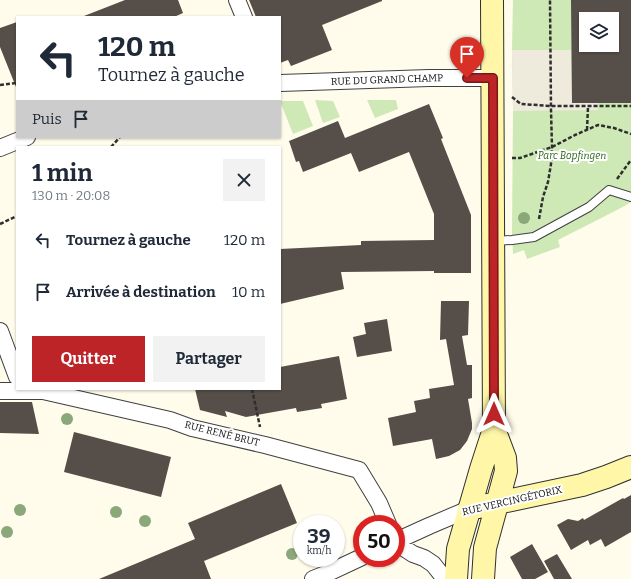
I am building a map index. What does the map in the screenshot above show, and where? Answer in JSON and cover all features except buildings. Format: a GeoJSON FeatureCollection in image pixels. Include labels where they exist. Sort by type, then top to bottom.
{"type":"FeatureCollection","features":[{"type":"Feature","properties":{"kind":"main road"},"geometry":{"type":"LineString","coordinates":[[456,579],[458,549],[481,468],[494,429],[494,159],[492,0]]}},
{"type":"Feature","properties":{"kind":"main road"},"geometry":{"type":"LineString","coordinates":[[483,579],[485,548],[506,471],[505,458],[494,429]]}},
{"type":"Feature","properties":{"kind":"main road","name":"RUE VERCINGÉTORIX"},"geometry":{"type":"LineString","coordinates":[[469,509],[582,485],[606,477],[631,466]]}},
{"type":"Feature","properties":{"kind":"street"},"geometry":{"type":"LineString","coordinates":[[236,0],[244,16]]}},
{"type":"Feature","properties":{"kind":"street","name":"RUE DU GRAND CHAMP"},"geometry":{"type":"LineString","coordinates":[[281,83],[428,78],[493,87]]}},
{"type":"Feature","properties":{"kind":"street"},"geometry":{"type":"LineString","coordinates":[[0,148],[25,138]]}},
{"type":"Feature","properties":{"kind":"street"},"geometry":{"type":"LineString","coordinates":[[0,331],[16,376]]}},
{"type":"Feature","properties":{"kind":"street","name":"RUE RENÉ BRUT"},"geometry":{"type":"LineString","coordinates":[[0,391],[16,386]]}},
{"type":"Feature","properties":{"kind":"street","name":"RUE RENÉ BRUT"},"geometry":{"type":"LineString","coordinates":[[39,390],[170,420],[192,428],[359,470],[379,503],[384,515]]}},
{"type":"Feature","properties":{"kind":"street","name":"RUE VERCINGÉTORIX"},"geometry":{"type":"LineString","coordinates":[[405,538],[469,509]]}},
{"type":"Feature","properties":{"kind":"street"},"geometry":{"type":"LineString","coordinates":[[405,548],[433,564],[445,579]]}},
{"type":"Feature","properties":{"kind":"street"},"geometry":{"type":"LineString","coordinates":[[313,579],[353,561]]}},
{"type":"Feature","properties":{"kind":"lane"},"geometry":{"type":"LineString","coordinates":[[494,241],[534,237],[588,207],[609,190],[631,197]]}},
{"type":"Feature","properties":{"kind":"path"},"geometry":{"type":"LineString","coordinates":[[534,237],[551,164],[550,0]]}},
{"type":"Feature","properties":{"kind":"path"},"geometry":{"type":"LineString","coordinates":[[0,85],[16,83]]}},
{"type":"Feature","properties":{"kind":"path"},"geometry":{"type":"LineString","coordinates":[[493,87],[513,97],[521,104],[588,107],[631,106]]}},
{"type":"Feature","properties":{"kind":"path"},"geometry":{"type":"LineString","coordinates":[[587,130],[588,107]]}},
{"type":"Feature","properties":{"kind":"path"},"geometry":{"type":"LineString","coordinates":[[494,159],[520,158],[552,147],[598,125],[614,128],[631,134]]}},
{"type":"Feature","properties":{"kind":"path"},"geometry":{"type":"LineString","coordinates":[[112,146],[119,138]]}},
{"type":"Feature","properties":{"kind":"path"},"geometry":{"type":"LineString","coordinates":[[609,190],[631,160]]}},
{"type":"Feature","properties":{"kind":"path"},"geometry":{"type":"LineString","coordinates":[[0,224],[16,216]]}},
{"type":"Feature","properties":{"kind":"path"},"geometry":{"type":"LineString","coordinates":[[252,390],[264,445]]}},
{"type":"Feature","properties":{"kind":"green space","name":"Parc Bopfingen"},"geometry":{"type":"Polygon","coordinates":[[[513,0],[631,0],[631,202],[558,240],[560,247],[527,259],[524,250],[513,254],[513,0]]]}},
{"type":"Feature","properties":{"kind":"green space"},"geometry":{"type":"Polygon","coordinates":[[[315,100],[333,101],[340,117],[323,123],[315,100]]]}},
{"type":"Feature","properties":{"kind":"green space"},"geometry":{"type":"Polygon","coordinates":[[[367,100],[396,100],[398,109],[375,118],[367,100]]]}},
{"type":"Feature","properties":{"kind":"green space"},"geometry":{"type":"Polygon","coordinates":[[[281,101],[303,101],[313,126],[293,134],[281,101]]]}},
{"type":"Feature","properties":{"kind":"shaded area"},"geometry":{"type":"Polygon","coordinates":[[[512,50],[571,50],[572,103],[598,103],[598,110],[513,111],[512,50]]]}},
{"type":"Feature","properties":{"kind":"route"},"geometry":{"type":"LineString","coordinates":[[467,78],[493,78],[494,414]]}}]}
